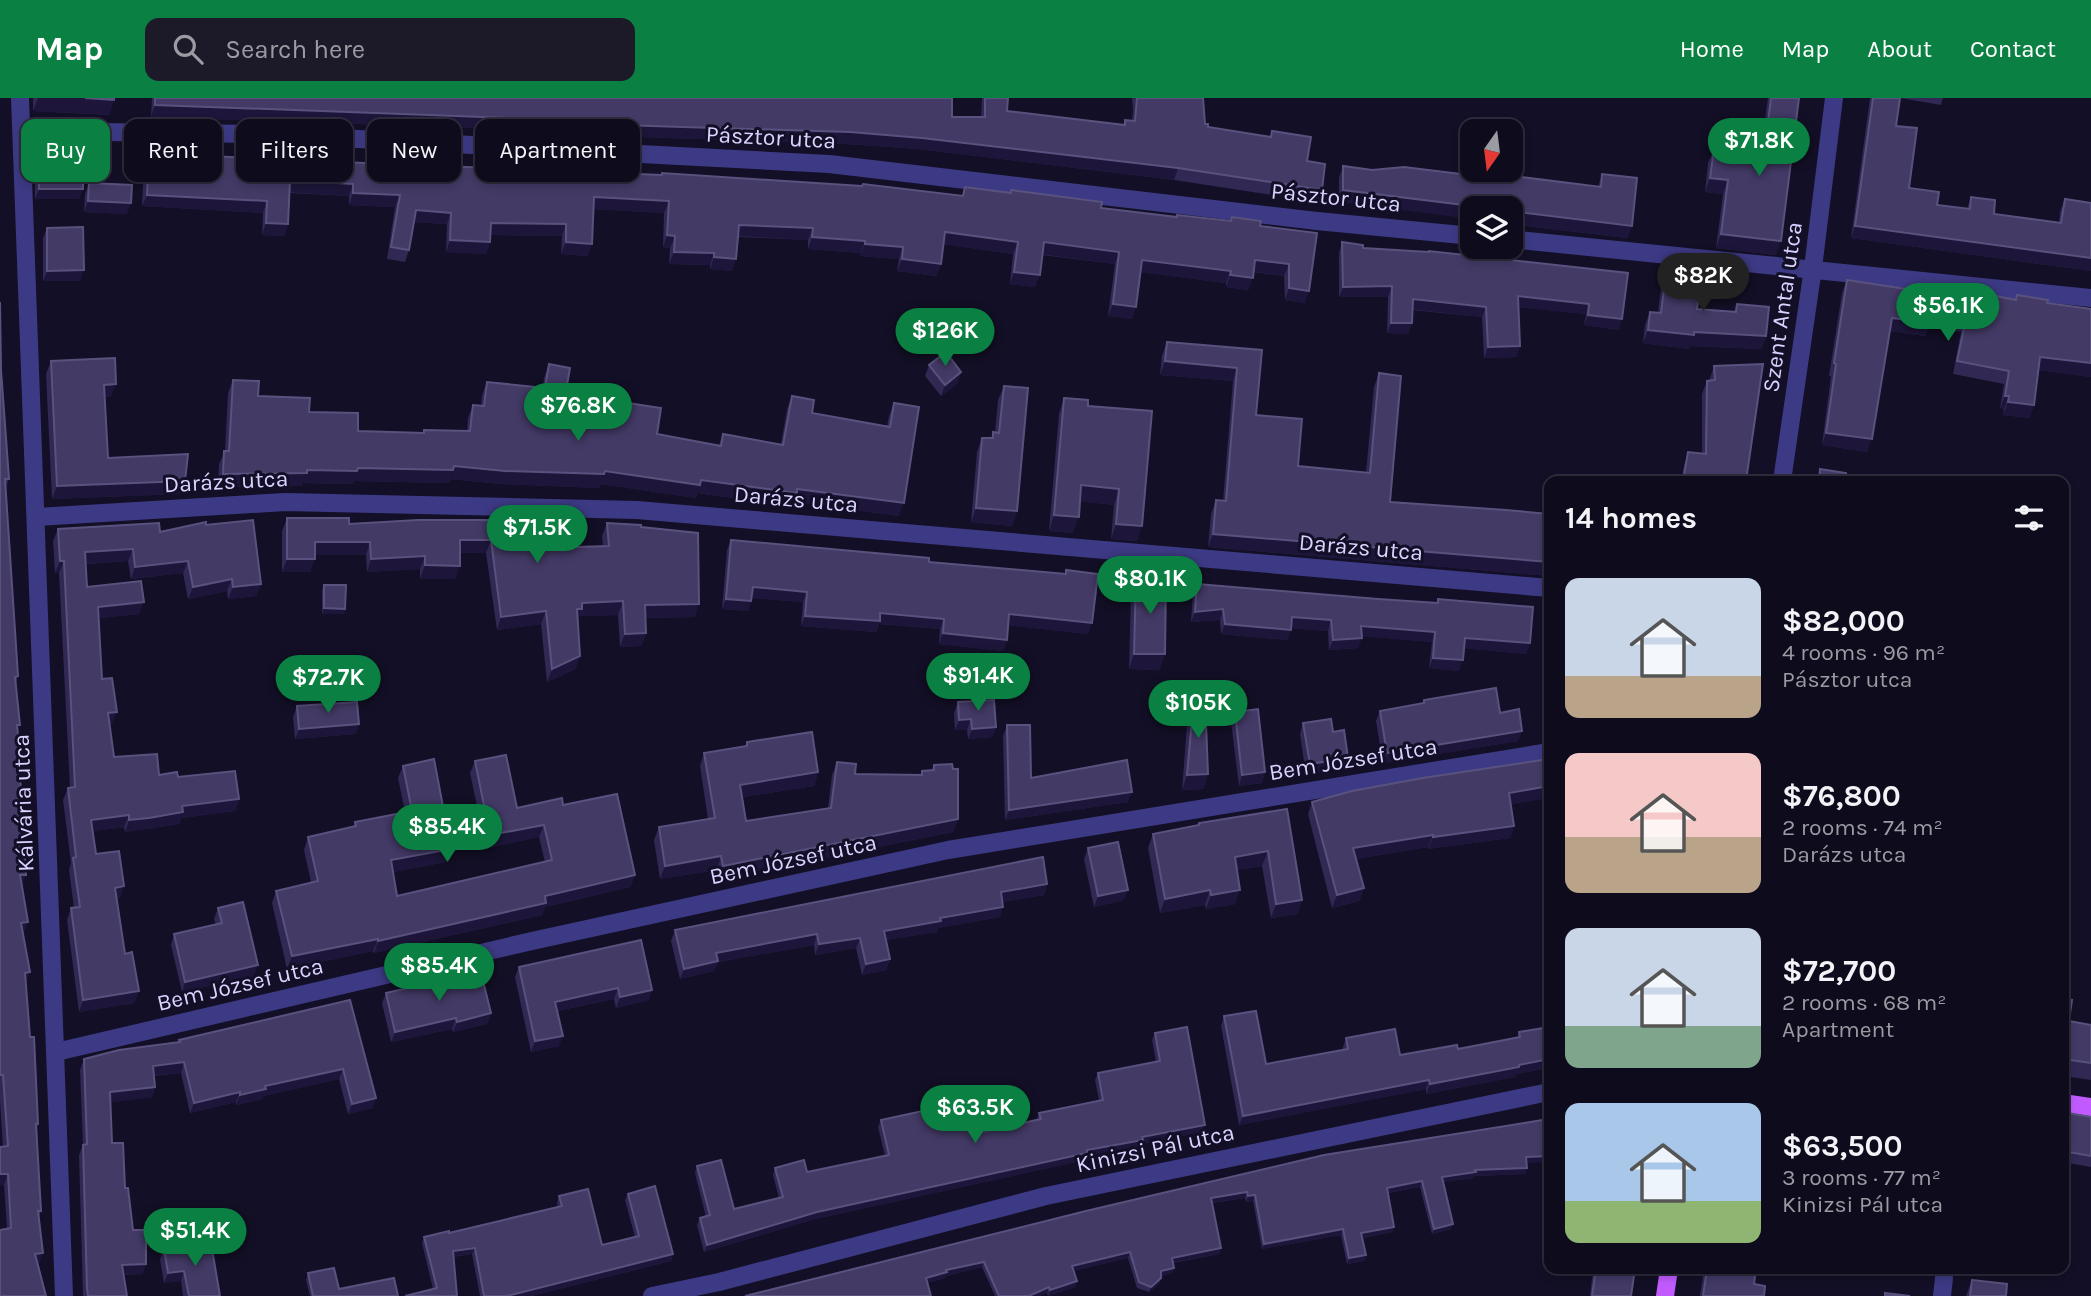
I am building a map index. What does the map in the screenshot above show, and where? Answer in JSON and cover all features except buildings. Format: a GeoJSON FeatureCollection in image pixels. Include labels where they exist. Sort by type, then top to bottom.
{"type":"FeatureCollection","features":[{"type":"Feature","properties":{"kind":"main road"},"geometry":{"type":"LineString","coordinates":[[2069,1104],[2091,1107]]}},
{"type":"Feature","properties":{"kind":"main road"},"geometry":{"type":"LineString","coordinates":[[1665,1296],[1668,1274]]}},
{"type":"Feature","properties":{"kind":"street","name":"Kálvária utca"},"geometry":{"type":"LineString","coordinates":[[20,98],[22,119]]}},
{"type":"Feature","properties":{"kind":"street","name":"Szent Antal utca"},"geometry":{"type":"LineString","coordinates":[[1783,476],[1834,98]]}},
{"type":"Feature","properties":{"kind":"street","name":"Pásztor utca"},"geometry":{"type":"LineString","coordinates":[[110,132],[263,134],[829,164],[1317,221],[1460,235]]}},
{"type":"Feature","properties":{"kind":"street","name":"Kálvária utca"},"geometry":{"type":"LineString","coordinates":[[25,182],[64,1296]]}},
{"type":"Feature","properties":{"kind":"street"},"geometry":{"type":"LineString","coordinates":[[1523,240],[2091,298]]}},
{"type":"Feature","properties":{"kind":"street","name":"Darázs utca"},"geometry":{"type":"LineString","coordinates":[[37,517],[285,502],[637,510],[1544,587]]}},
{"type":"Feature","properties":{"kind":"street","name":"Bem József utca"},"geometry":{"type":"LineString","coordinates":[[56,1052],[532,940],[948,850],[1544,753]]}},
{"type":"Feature","properties":{"kind":"street","name":"Kinizsi Pál utca"},"geometry":{"type":"LineString","coordinates":[[652,1296],[732,1278],[1046,1196],[1544,1093]]}}]}
